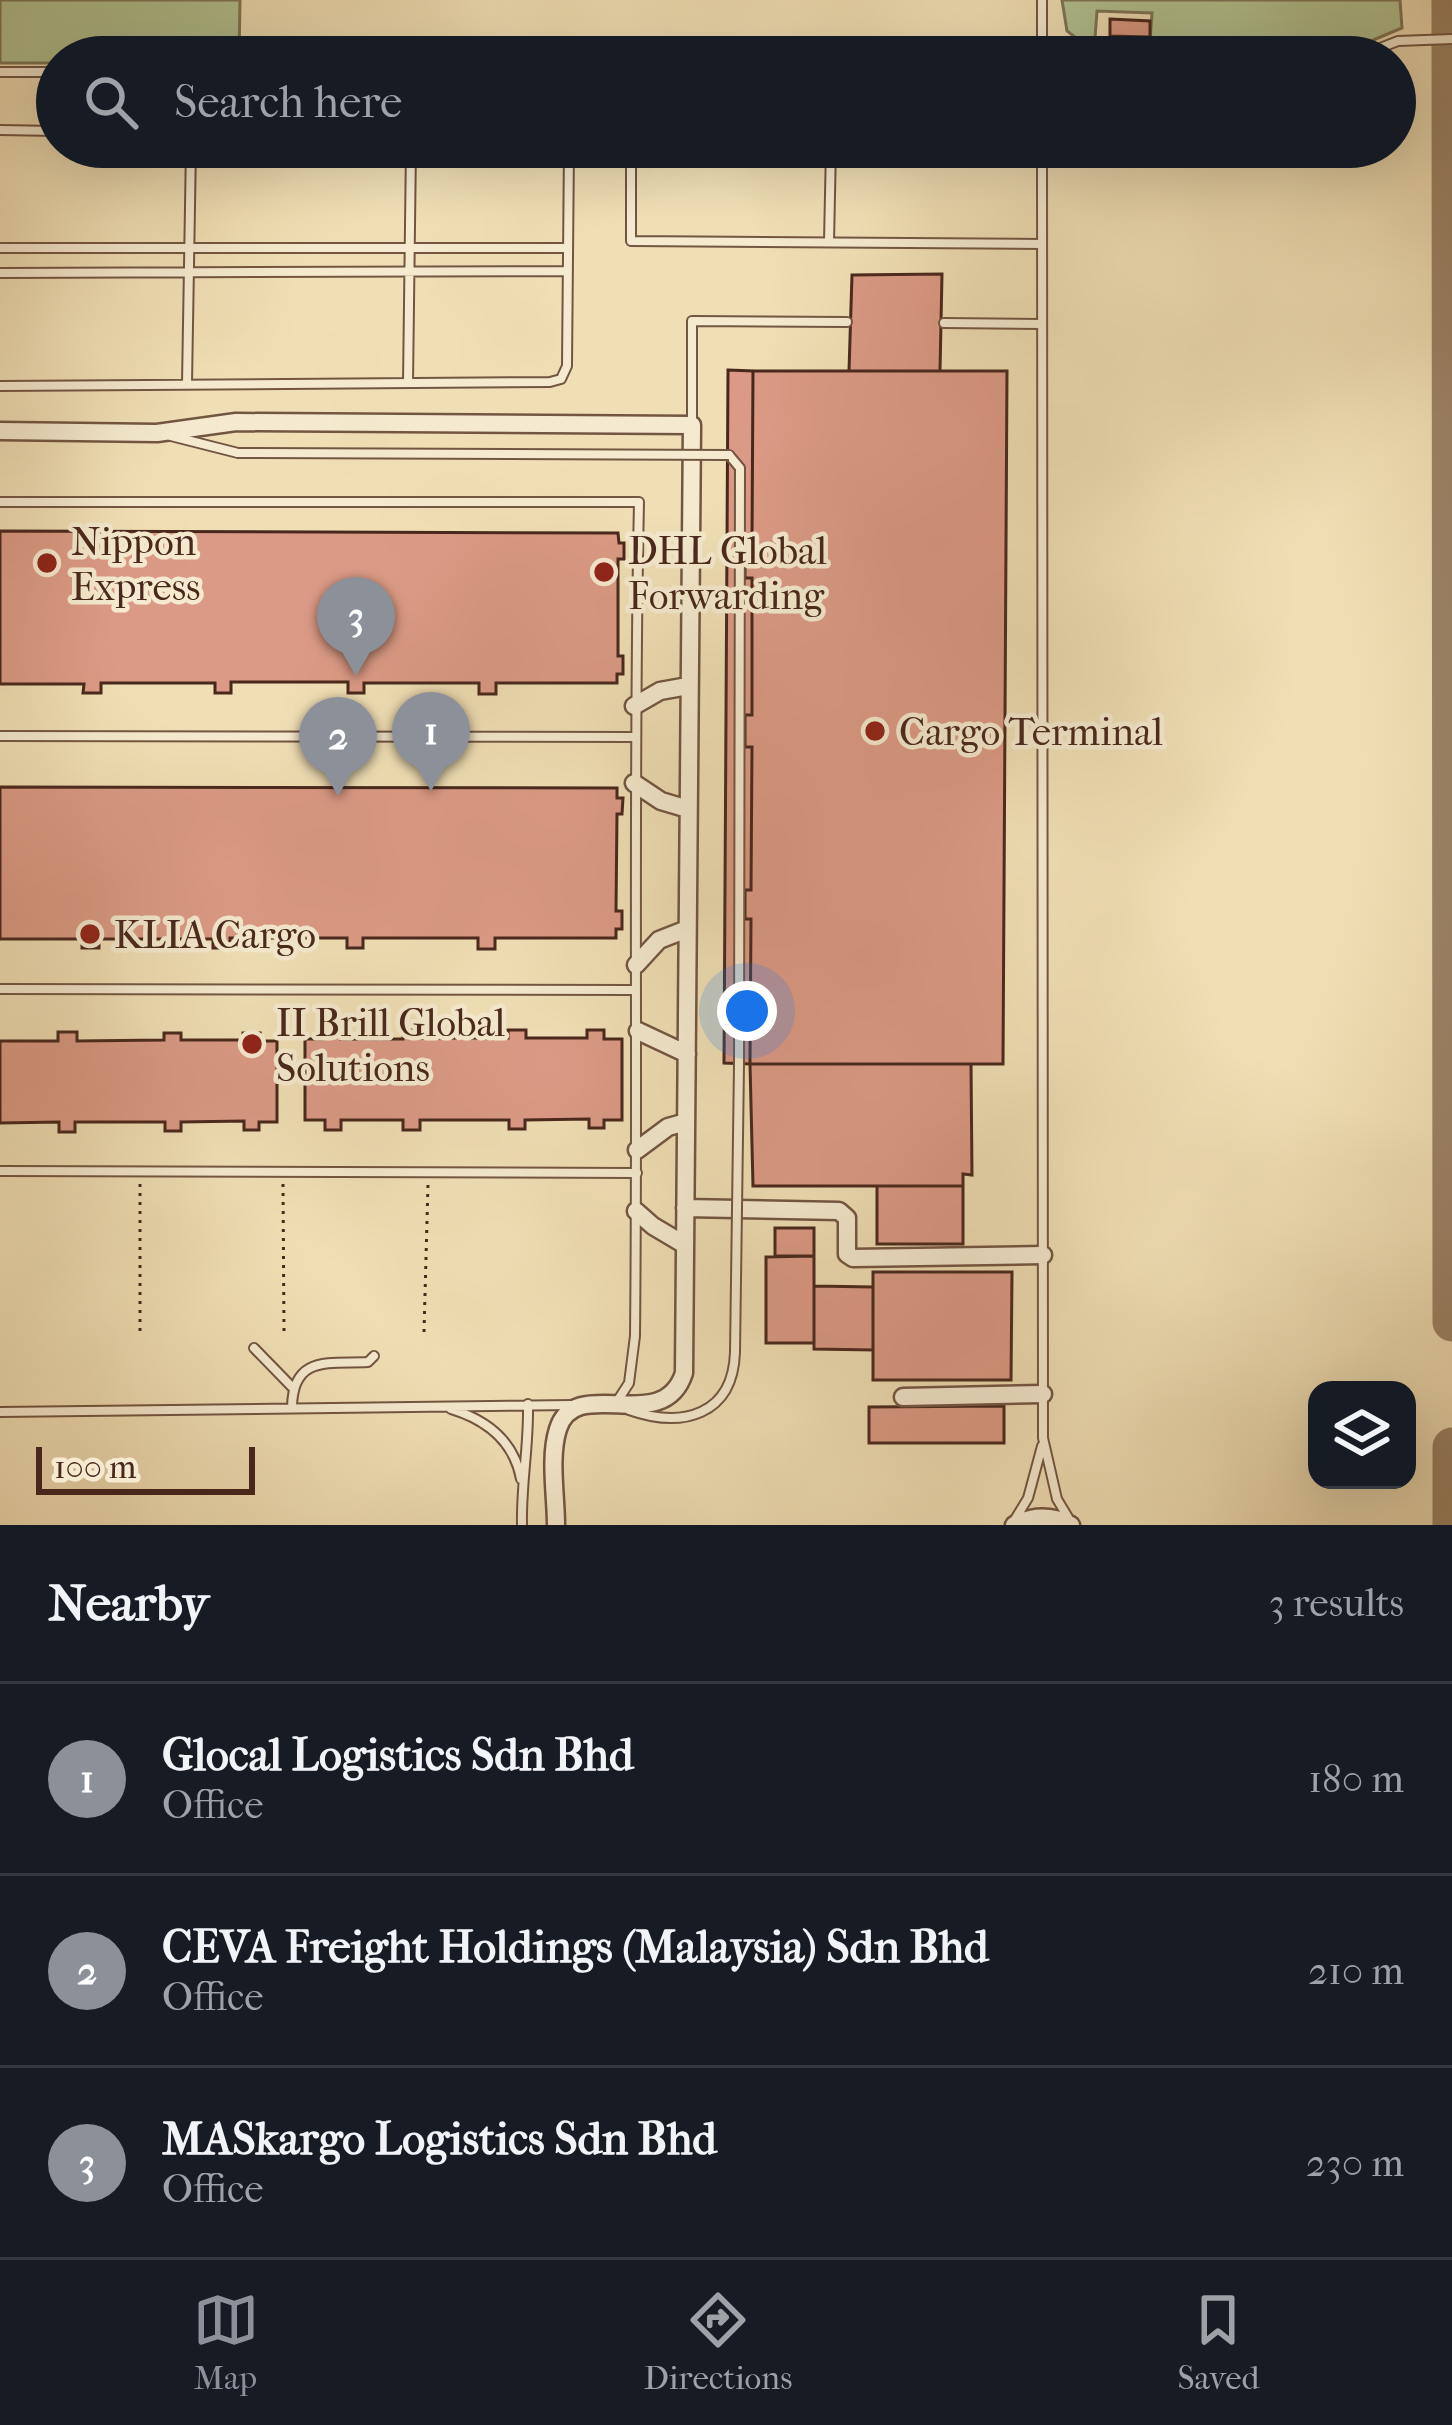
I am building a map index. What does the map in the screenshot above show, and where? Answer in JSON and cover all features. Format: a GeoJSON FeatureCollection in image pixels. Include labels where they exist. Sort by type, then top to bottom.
{"type":"FeatureCollection","features":[{"type":"Feature","properties":{"kind":"street"},"geometry":{"type":"LineString","coordinates":[[0,431],[158,433],[236,422],[692,425],[684,1373],[676,1392],[657,1402],[583,1405],[565,1416],[558,1429],[556,1525]]}},
{"type":"Feature","properties":{"kind":"street"},"geometry":{"type":"LineString","coordinates":[[634,706],[660,691],[688,686]]}},
{"type":"Feature","properties":{"kind":"street"},"geometry":{"type":"LineString","coordinates":[[634,782],[661,801],[688,808]]}},
{"type":"Feature","properties":{"kind":"street"},"geometry":{"type":"LineString","coordinates":[[636,965],[659,940],[687,929]]}},
{"type":"Feature","properties":{"kind":"street"},"geometry":{"type":"LineString","coordinates":[[638,1031],[687,1054]]}},
{"type":"Feature","properties":{"kind":"street"},"geometry":{"type":"LineString","coordinates":[[637,1150],[668,1127],[686,1122]]}},
{"type":"Feature","properties":{"kind":"street"},"geometry":{"type":"LineString","coordinates":[[686,1208],[839,1211],[847,1218],[847,1254],[853,1258],[1043,1256]]}},
{"type":"Feature","properties":{"kind":"street"},"geometry":{"type":"LineString","coordinates":[[636,1211],[685,1245]]}},
{"type":"Feature","properties":{"kind":"street"},"geometry":{"type":"LineString","coordinates":[[903,1397],[1043,1394]]}},
{"type":"Feature","properties":{"kind":"street"},"geometry":{"type":"LineString","coordinates":[[1012,1525],[1034,1517],[1072,1525]]}},
{"type":"Feature","properties":{"kind":"lane"},"geometry":{"type":"LineString","coordinates":[[1042,0],[1042,36]]}},
{"type":"Feature","properties":{"kind":"lane"},"geometry":{"type":"LineString","coordinates":[[1416,40],[1452,39]]}},
{"type":"Feature","properties":{"kind":"lane"},"geometry":{"type":"LineString","coordinates":[[0,72],[36,72]]}},
{"type":"Feature","properties":{"kind":"lane"},"geometry":{"type":"LineString","coordinates":[[0,130],[36,131]]}},
{"type":"Feature","properties":{"kind":"lane"},"geometry":{"type":"LineString","coordinates":[[187,385],[191,168]]}},
{"type":"Feature","properties":{"kind":"lane"},"geometry":{"type":"LineString","coordinates":[[408,383],[411,168]]}},
{"type":"Feature","properties":{"kind":"lane"},"geometry":{"type":"LineString","coordinates":[[0,386],[561,379],[567,366],[569,168]]}},
{"type":"Feature","properties":{"kind":"lane"},"geometry":{"type":"LineString","coordinates":[[631,168],[631,241],[1042,244]]}},
{"type":"Feature","properties":{"kind":"lane"},"geometry":{"type":"LineString","coordinates":[[830,242],[831,168]]}},
{"type":"Feature","properties":{"kind":"lane"},"geometry":{"type":"LineString","coordinates":[[1042,168],[1043,1438],[1057,1499],[1072,1525]]}},
{"type":"Feature","properties":{"kind":"lane"},"geometry":{"type":"LineString","coordinates":[[0,248],[569,248]]}},
{"type":"Feature","properties":{"kind":"lane"},"geometry":{"type":"LineString","coordinates":[[0,273],[568,271]]}},
{"type":"Feature","properties":{"kind":"lane"},"geometry":{"type":"LineString","coordinates":[[692,425],[692,321],[847,322]]}},
{"type":"Feature","properties":{"kind":"lane"},"geometry":{"type":"LineString","coordinates":[[944,323],[1042,324]]}},
{"type":"Feature","properties":{"kind":"lane"},"geometry":{"type":"LineString","coordinates":[[0,502],[639,502],[633,1364],[626,1391],[615,1404],[648,1416],[705,1412],[732,1383],[735,1352],[740,468],[729,454],[238,453],[158,433]]}},
{"type":"Feature","properties":{"kind":"lane"},"geometry":{"type":"LineString","coordinates":[[0,736],[634,737]]}},
{"type":"Feature","properties":{"kind":"lane"},"geometry":{"type":"LineString","coordinates":[[0,989],[636,990]]}},
{"type":"Feature","properties":{"kind":"lane"},"geometry":{"type":"LineString","coordinates":[[0,1171],[637,1173]]}},
{"type":"Feature","properties":{"kind":"lane"},"geometry":{"type":"LineString","coordinates":[[254,1348],[292,1388]]}},
{"type":"Feature","properties":{"kind":"lane"},"geometry":{"type":"LineString","coordinates":[[292,1407],[292,1388],[315,1365],[368,1362],[374,1356]]}},
{"type":"Feature","properties":{"kind":"lane"},"geometry":{"type":"LineString","coordinates":[[521,1479],[529,1455],[528,1404]]}},
{"type":"Feature","properties":{"kind":"lane"},"geometry":{"type":"LineString","coordinates":[[0,1412],[583,1405]]}},
{"type":"Feature","properties":{"kind":"lane"},"geometry":{"type":"LineString","coordinates":[[435,1406],[463,1412],[511,1447],[521,1479],[522,1525]]}},
{"type":"Feature","properties":{"kind":"lane"},"geometry":{"type":"LineString","coordinates":[[1012,1525],[1028,1498],[1043,1438]]}},
{"type":"Feature","properties":{"kind":"path"},"geometry":{"type":"LineString","coordinates":[[140,1172],[140,1332]]}},
{"type":"Feature","properties":{"kind":"path"},"geometry":{"type":"LineString","coordinates":[[283,1172],[284,1332]]}},
{"type":"Feature","properties":{"kind":"path"},"geometry":{"type":"LineString","coordinates":[[424,1332],[428,1172]]}},
{"type":"Feature","properties":{"kind":"green space"},"geometry":{"type":"Polygon","coordinates":[[[0,0],[240,0],[239,36],[36,36],[36,63],[0,63],[0,0]]]}},
{"type":"Feature","properties":{"kind":"green space"},"geometry":{"type":"Polygon","coordinates":[[[1062,0],[1400,0],[1402,28],[1383,36],[1150,36],[1152,13],[1097,11],[1095,36],[1073,36],[1067,31],[1062,0]]]}},
{"type":"Feature","properties":{"kind":"building"},"geometry":{"type":"Polygon","coordinates":[[[1110,19],[1150,21],[1150,36],[1110,36],[1110,19]]]}},
{"type":"Feature","properties":{"kind":"building"},"geometry":{"type":"Polygon","coordinates":[[[942,274],[940,371],[849,371],[852,275],[942,274]]]}},
{"type":"Feature","properties":{"kind":"building"},"geometry":{"type":"Polygon","coordinates":[[[728,370],[753,371],[752,545],[745,545],[745,578],[752,578],[752,715],[745,715],[745,747],[752,747],[751,890],[745,890],[745,919],[751,919],[750,1064],[724,1063],[728,370]]]}},
{"type":"Feature","properties":{"kind":"building","name":"Cargo Terminal"},"geometry":{"type":"Polygon","coordinates":[[[753,371],[1007,371],[1003,1064],[750,1064],[751,919],[745,919],[745,890],[751,890],[752,747],[745,747],[745,715],[752,715],[752,578],[745,578],[745,545],[752,545],[753,371]]]}},
{"type":"Feature","properties":{"kind":"building"},"geometry":{"type":"Polygon","coordinates":[[[0,531],[618,533],[619,543],[624,543],[624,559],[618,559],[618,656],[623,656],[623,674],[617,674],[617,683],[496,683],[496,694],[479,694],[479,683],[364,683],[364,693],[348,693],[348,682],[231,682],[231,693],[215,693],[215,683],[101,683],[101,693],[83,693],[84,684],[0,684],[0,531]]]}},
{"type":"Feature","properties":{"kind":"building"},"geometry":{"type":"Polygon","coordinates":[[[0,787],[617,788],[617,798],[623,798],[622,814],[617,814],[616,911],[622,911],[622,929],[616,929],[616,938],[495,938],[495,949],[478,949],[478,938],[363,938],[363,948],[347,948],[347,938],[230,938],[230,948],[213,948],[213,939],[99,939],[99,948],[82,948],[82,939],[0,939],[0,787]]]}},
{"type":"Feature","properties":{"kind":"building"},"geometry":{"type":"Polygon","coordinates":[[[323,1030],[341,1030],[341,1039],[403,1039],[403,1030],[422,1030],[422,1038],[508,1038],[508,1030],[526,1030],[526,1038],[587,1038],[587,1030],[604,1030],[604,1039],[622,1039],[622,1120],[604,1120],[604,1128],[589,1128],[589,1119],[525,1120],[525,1129],[509,1129],[509,1120],[420,1120],[420,1130],[403,1130],[403,1120],[341,1120],[341,1130],[325,1130],[325,1120],[305,1120],[305,1039],[323,1039],[323,1030]]]}},
{"type":"Feature","properties":{"kind":"building"},"geometry":{"type":"Polygon","coordinates":[[[58,1032],[77,1032],[77,1041],[164,1040],[164,1033],[181,1033],[181,1040],[243,1040],[243,1033],[260,1033],[259,1041],[277,1041],[277,1122],[259,1122],[259,1130],[244,1130],[244,1121],[181,1122],[181,1131],[165,1131],[165,1122],[75,1122],[75,1132],[59,1132],[59,1122],[0,1123],[0,1041],[58,1041],[58,1032]]]}},
{"type":"Feature","properties":{"kind":"building"},"geometry":{"type":"Polygon","coordinates":[[[750,1064],[971,1064],[972,1175],[963,1174],[963,1186],[753,1186],[750,1064]]]}},
{"type":"Feature","properties":{"kind":"building"},"geometry":{"type":"Polygon","coordinates":[[[877,1186],[963,1186],[963,1244],[877,1244],[877,1186]]]}},
{"type":"Feature","properties":{"kind":"building"},"geometry":{"type":"Polygon","coordinates":[[[775,1228],[814,1228],[814,1256],[775,1256],[775,1228]]]}},
{"type":"Feature","properties":{"kind":"building"},"geometry":{"type":"Polygon","coordinates":[[[814,1256],[814,1343],[766,1343],[766,1257],[814,1256]]]}},
{"type":"Feature","properties":{"kind":"building"},"geometry":{"type":"Polygon","coordinates":[[[873,1272],[1012,1272],[1011,1380],[873,1380],[873,1272]]]}},
{"type":"Feature","properties":{"kind":"building"},"geometry":{"type":"Polygon","coordinates":[[[814,1286],[873,1287],[873,1350],[814,1349],[814,1286]]]}},
{"type":"Feature","properties":{"kind":"building"},"geometry":{"type":"Polygon","coordinates":[[[1004,1406],[1004,1443],[869,1443],[869,1407],[1004,1406]]]}},
{"type":"Feature","properties":{"kind":"taxiway"},"geometry":{"type":"LineString","coordinates":[[1451,0],[1452,1322]]}},
{"type":"Feature","properties":{"kind":"taxiway"},"geometry":{"type":"LineString","coordinates":[[1452,1447],[1452,1525]]}},
{"type":"Feature","properties":{"kind":"place","name":"Nippon Express"},"geometry":{"type":"Point","coordinates":[47,563]}},
{"type":"Feature","properties":{"kind":"place","name":"DHL Global Forwarding"},"geometry":{"type":"Point","coordinates":[604,572]}},
{"type":"Feature","properties":{"kind":"place","name":"MASkargo Logistics Sdn Bhd"},"geometry":{"type":"Point","coordinates":[356,676]}},
{"type":"Feature","properties":{"kind":"place","name":"Cargo Terminal"},"geometry":{"type":"Point","coordinates":[875,731]}},
{"type":"Feature","properties":{"kind":"place","name":"Glocal Logistics Sdn Bhd"},"geometry":{"type":"Point","coordinates":[431,791]}},
{"type":"Feature","properties":{"kind":"place","name":"CEVA Freight Holdings (Malaysia) Sdn Bhd"},"geometry":{"type":"Point","coordinates":[338,796]}},
{"type":"Feature","properties":{"kind":"place","name":"KLIA Cargo"},"geometry":{"type":"Point","coordinates":[90,934]}},
{"type":"Feature","properties":{"kind":"place","name":"II Brill Global Solutions"},"geometry":{"type":"Point","coordinates":[252,1044]}}]}
